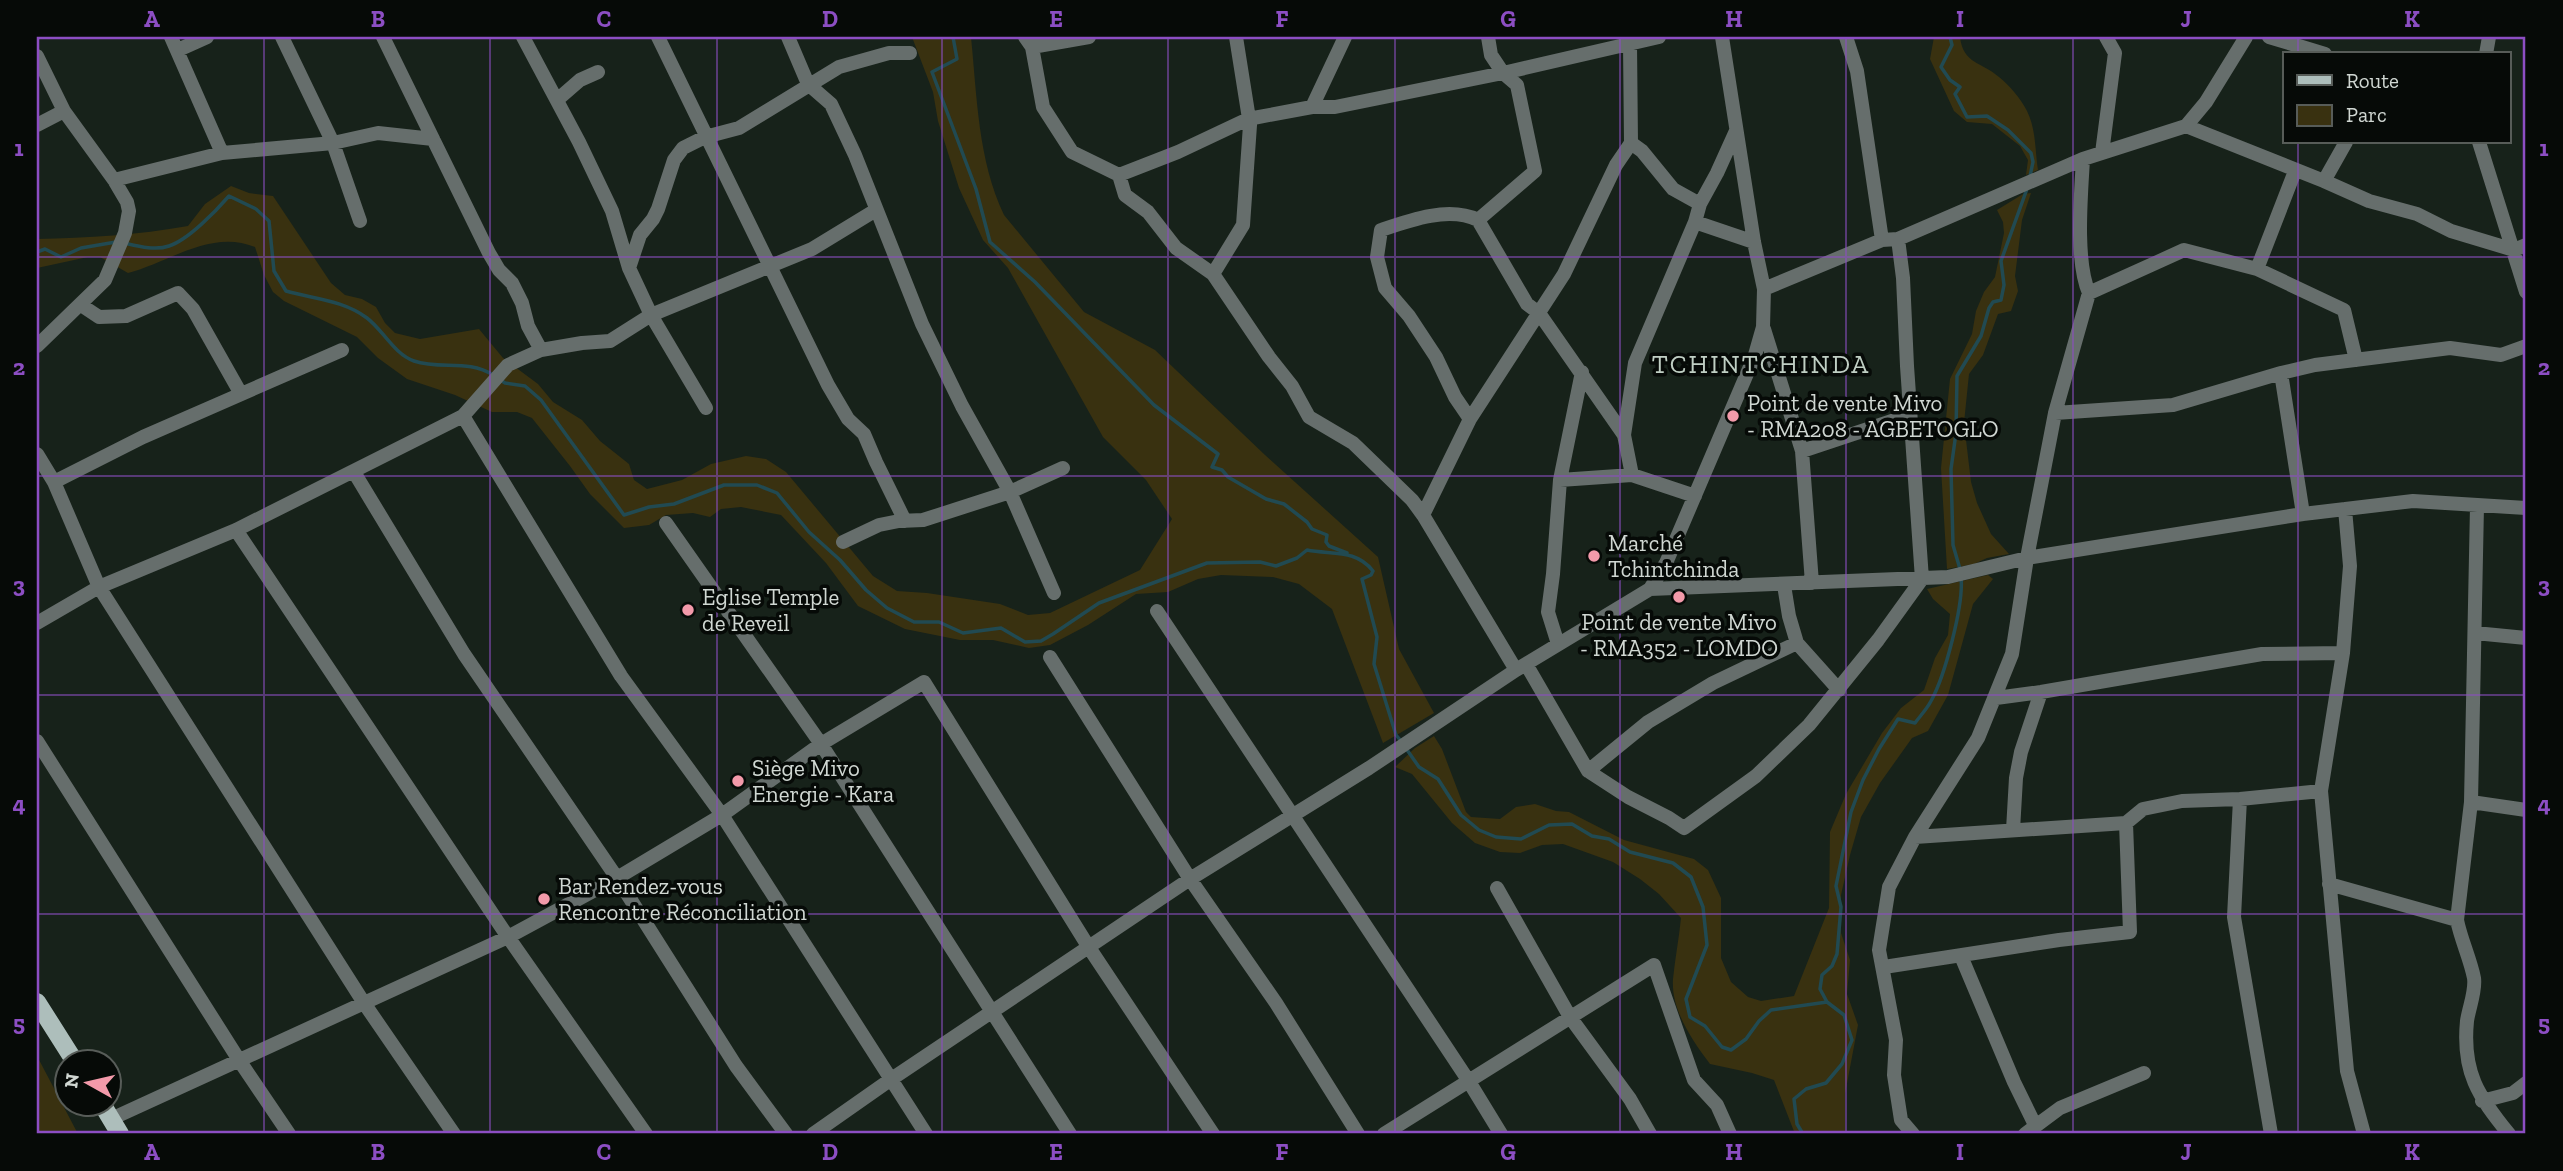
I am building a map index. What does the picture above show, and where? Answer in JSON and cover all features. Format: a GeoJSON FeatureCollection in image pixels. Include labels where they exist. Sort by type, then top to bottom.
{"type":"FeatureCollection","features":[{"type":"Feature","properties":{"kind":"main road"},"geometry":{"type":"LineString","coordinates":[[37,1002],[66,1048]]}},
{"type":"Feature","properties":{"kind":"street"},"geometry":{"type":"LineString","coordinates":[[207,37],[174,43],[222,153]]}},
{"type":"Feature","properties":{"kind":"street"},"geometry":{"type":"LineString","coordinates":[[282,37],[333,143],[360,221]]}},
{"type":"Feature","properties":{"kind":"street"},"geometry":{"type":"LineString","coordinates":[[383,37],[489,253],[499,270],[512,283],[522,303],[528,326],[541,350]]}},
{"type":"Feature","properties":{"kind":"street"},"geometry":{"type":"LineString","coordinates":[[523,37],[612,211],[629,268],[651,315],[706,408]]}},
{"type":"Feature","properties":{"kind":"street"},"geometry":{"type":"LineString","coordinates":[[658,37],[828,385],[848,419],[864,434],[905,521]]}},
{"type":"Feature","properties":{"kind":"street"},"geometry":{"type":"LineString","coordinates":[[788,37],[808,84],[831,104],[855,155],[922,324],[962,406],[1010,492],[1054,593]]}},
{"type":"Feature","properties":{"kind":"street"},"geometry":{"type":"LineString","coordinates":[[1089,37],[1029,42],[1043,107],[1072,152],[1119,175],[1125,195],[1149,212],[1176,248],[1213,274],[1292,386],[1309,417],[1353,443],[1412,500],[1588,771],[1684,828],[1756,776],[1809,725],[1839,690],[1922,579],[1903,278],[1898,239]]}},
{"type":"Feature","properties":{"kind":"street"},"geometry":{"type":"LineString","coordinates":[[1213,274],[1243,225],[1250,125],[1236,37]]}},
{"type":"Feature","properties":{"kind":"street"},"geometry":{"type":"LineString","coordinates":[[1312,107],[1345,37]]}},
{"type":"Feature","properties":{"kind":"street"},"geometry":{"type":"LineString","coordinates":[[1478,220],[1535,171],[1517,85],[1503,73],[1491,55],[1488,37]]}},
{"type":"Feature","properties":{"kind":"street"},"geometry":{"type":"LineString","coordinates":[[1119,175],[1178,152],[1248,119],[1312,107],[1335,107],[1503,73],[1629,41],[1659,37]]}},
{"type":"Feature","properties":{"kind":"street"},"geometry":{"type":"LineString","coordinates":[[813,1134],[1190,879],[1294,816],[1521,667],[1650,589],[1666,563],[1695,496],[1755,355],[1763,327],[1764,289],[1754,242],[1722,37]]}},
{"type":"Feature","properties":{"kind":"street"},"geometry":{"type":"LineString","coordinates":[[1846,37],[1857,71],[1882,240]]}},
{"type":"Feature","properties":{"kind":"street"},"geometry":{"type":"LineString","coordinates":[[2102,153],[2115,53],[2106,37]]}},
{"type":"Feature","properties":{"kind":"street"},"geometry":{"type":"LineString","coordinates":[[1764,289],[1882,240],[1898,239],[2083,159],[2186,126],[2206,102],[2246,37]]}},
{"type":"Feature","properties":{"kind":"street"},"geometry":{"type":"LineString","coordinates":[[2269,37],[2318,52]]}},
{"type":"Feature","properties":{"kind":"street"},"geometry":{"type":"LineString","coordinates":[[1423,515],[1470,419],[1564,274],[1605,187],[1631,144],[1629,41]]}},
{"type":"Feature","properties":{"kind":"street"},"geometry":{"type":"LineString","coordinates":[[629,268],[640,235],[658,209],[674,160],[683,148],[705,137],[739,128],[839,67],[889,53],[910,53]]}},
{"type":"Feature","properties":{"kind":"street"},"geometry":{"type":"LineString","coordinates":[[37,57],[64,111],[114,180],[127,202],[129,211],[125,233],[105,280],[37,346]]}},
{"type":"Feature","properties":{"kind":"street"},"geometry":{"type":"LineString","coordinates":[[557,100],[580,80],[598,72]]}},
{"type":"Feature","properties":{"kind":"street"},"geometry":{"type":"LineString","coordinates":[[37,125],[64,111]]}},
{"type":"Feature","properties":{"kind":"street"},"geometry":{"type":"LineString","coordinates":[[2186,126],[2369,201],[2417,214],[2451,231],[2520,248]]}},
{"type":"Feature","properties":{"kind":"street"},"geometry":{"type":"LineString","coordinates":[[1632,475],[1624,435],[1635,363],[1695,222],[1700,204],[1736,131]]}},
{"type":"Feature","properties":{"kind":"street"},"geometry":{"type":"LineString","coordinates":[[114,180],[222,153],[333,143],[378,133],[433,139]]}},
{"type":"Feature","properties":{"kind":"street"},"geometry":{"type":"LineString","coordinates":[[1631,144],[1642,151],[1673,189],[1700,204]]}},
{"type":"Feature","properties":{"kind":"street"},"geometry":{"type":"LineString","coordinates":[[2324,181],[2345,144]]}},
{"type":"Feature","properties":{"kind":"street"},"geometry":{"type":"LineString","coordinates":[[2480,144],[2520,248],[2526,292]]}},
{"type":"Feature","properties":{"kind":"street"},"geometry":{"type":"LineString","coordinates":[[1913,1134],[1900,1120],[1895,1075],[1896,1040],[1879,950],[1889,887],[1915,837],[1978,738],[2012,654],[2055,413],[2089,293],[2084,281],[2081,214],[2083,159]]}},
{"type":"Feature","properties":{"kind":"street"},"geometry":{"type":"LineString","coordinates":[[2257,269],[2295,171]]}},
{"type":"Feature","properties":{"kind":"street"},"geometry":{"type":"LineString","coordinates":[[37,623],[99,587],[236,530],[463,416],[508,365],[541,350],[610,341],[651,315],[812,249],[876,210]]}},
{"type":"Feature","properties":{"kind":"street"},"geometry":{"type":"LineString","coordinates":[[1470,419],[1455,397],[1436,357],[1409,316],[1385,288],[1377,257],[1381,230],[1413,218],[1466,214],[1478,220],[1527,304],[1539,313],[1558,344],[1582,372],[1624,435]]}},
{"type":"Feature","properties":{"kind":"street"},"geometry":{"type":"LineString","coordinates":[[1695,222],[1754,242]]}},
{"type":"Feature","properties":{"kind":"street"},"geometry":{"type":"LineString","coordinates":[[2089,293],[2184,250],[2257,269],[2344,310],[2356,360]]}},
{"type":"Feature","properties":{"kind":"street"},"geometry":{"type":"LineString","coordinates":[[81,305],[99,317],[127,316],[178,293],[193,309],[241,394]]}},
{"type":"Feature","properties":{"kind":"street"},"geometry":{"type":"LineString","coordinates":[[1763,327],[1802,451],[1812,583]]}},
{"type":"Feature","properties":{"kind":"street"},"geometry":{"type":"LineString","coordinates":[[2055,413],[2174,405],[2281,373],[2356,360],[2450,348],[2501,355],[2526,346]]}},
{"type":"Feature","properties":{"kind":"street"},"geometry":{"type":"LineString","coordinates":[[54,482],[143,437],[341,350]]}},
{"type":"Feature","properties":{"kind":"street"},"geometry":{"type":"LineString","coordinates":[[1558,645],[1548,611],[1560,480],[1582,372]]}},
{"type":"Feature","properties":{"kind":"street"},"geometry":{"type":"LineString","coordinates":[[2281,373],[2303,514]]}},
{"type":"Feature","properties":{"kind":"street"},"geometry":{"type":"LineString","coordinates":[[1802,451],[1910,415]]}},
{"type":"Feature","properties":{"kind":"street"},"geometry":{"type":"LineString","coordinates":[[463,416],[621,676],[722,815],[926,1134]]}},
{"type":"Feature","properties":{"kind":"street"},"geometry":{"type":"LineString","coordinates":[[37,454],[54,482],[99,587],[364,1003],[454,1134]]}},
{"type":"Feature","properties":{"kind":"street"},"geometry":{"type":"LineString","coordinates":[[843,542],[879,525],[923,520],[1010,492],[1063,468]]}},
{"type":"Feature","properties":{"kind":"street"},"geometry":{"type":"LineString","coordinates":[[354,472],[464,654],[617,878],[736,1066],[786,1134]]}},
{"type":"Feature","properties":{"kind":"street"},"geometry":{"type":"LineString","coordinates":[[1560,480],[1632,475],[1695,496]]}},
{"type":"Feature","properties":{"kind":"street"},"geometry":{"type":"LineString","coordinates":[[1650,589],[1948,577],[2027,558],[2303,514],[2413,501],[2526,508]]}},
{"type":"Feature","properties":{"kind":"street"},"geometry":{"type":"LineString","coordinates":[[2477,506],[2472,802],[2457,920],[2474,980],[2467,1022],[2468,1063],[2482,1101],[2509,1134]]}},
{"type":"Feature","properties":{"kind":"street"},"geometry":{"type":"LineString","coordinates":[[2345,509],[2350,566],[2343,653],[2321,790],[2347,1071],[2364,1134]]}},
{"type":"Feature","properties":{"kind":"street"},"geometry":{"type":"LineString","coordinates":[[666,523],[821,744],[1070,1134]]}},
{"type":"Feature","properties":{"kind":"street"},"geometry":{"type":"LineString","coordinates":[[236,530],[508,937],[646,1134]]}},
{"type":"Feature","properties":{"kind":"street"},"geometry":{"type":"LineString","coordinates":[[1784,585],[1789,617],[1797,643],[1839,690]]}},
{"type":"Feature","properties":{"kind":"street"},"geometry":{"type":"LineString","coordinates":[[1157,611],[1468,1080],[1501,1134]]}},
{"type":"Feature","properties":{"kind":"street"},"geometry":{"type":"LineString","coordinates":[[2475,634],[2526,638]]}},
{"type":"Feature","properties":{"kind":"street"},"geometry":{"type":"LineString","coordinates":[[1588,771],[1648,722],[1713,683],[1797,643]]}},
{"type":"Feature","properties":{"kind":"street"},"geometry":{"type":"LineString","coordinates":[[1996,698],[2262,654],[2343,653]]}},
{"type":"Feature","properties":{"kind":"street"},"geometry":{"type":"LineString","coordinates":[[1050,657],[1190,879],[1276,1003],[1358,1134]]}},
{"type":"Feature","properties":{"kind":"street"},"geometry":{"type":"LineString","coordinates":[[111,1119],[508,937],[617,878],[722,815],[821,744],[924,682],[1088,946],[1213,1134]]}},
{"type":"Feature","properties":{"kind":"street"},"geometry":{"type":"LineString","coordinates":[[2013,830],[2016,778],[2021,752],[2041,692]]}},
{"type":"Feature","properties":{"kind":"street"},"geometry":{"type":"LineString","coordinates":[[37,741],[239,1060],[289,1134]]}},
{"type":"Feature","properties":{"kind":"street"},"geometry":{"type":"LineString","coordinates":[[1915,837],[2126,823],[2143,809],[2182,801],[2240,799],[2321,790]]}},
{"type":"Feature","properties":{"kind":"street"},"geometry":{"type":"LineString","coordinates":[[2240,799],[2234,917],[2271,1134]]}},
{"type":"Feature","properties":{"kind":"street"},"geometry":{"type":"LineString","coordinates":[[2472,802],[2526,810]]}},
{"type":"Feature","properties":{"kind":"street"},"geometry":{"type":"LineString","coordinates":[[1884,967],[2130,932],[2126,823]]}},
{"type":"Feature","properties":{"kind":"street"},"geometry":{"type":"LineString","coordinates":[[2329,884],[2457,920]]}},
{"type":"Feature","properties":{"kind":"street"},"geometry":{"type":"LineString","coordinates":[[1497,888],[1570,1017],[1630,1099],[1650,1134]]}},
{"type":"Feature","properties":{"kind":"street"},"geometry":{"type":"LineString","coordinates":[[1961,956],[2014,1082],[2030,1129],[2060,1108],[2144,1073]]}},
{"type":"Feature","properties":{"kind":"street"},"geometry":{"type":"LineString","coordinates":[[1384,1134],[1654,965],[1694,1080],[1717,1105],[1730,1134]]}},
{"type":"Feature","properties":{"kind":"street"},"geometry":{"type":"LineString","coordinates":[[2482,1101],[2513,1093],[2526,1083]]}},
{"type":"Feature","properties":{"kind":"green space"},"geometry":{"type":"Polygon","coordinates":[[[912,37],[971,37],[980,128],[995,194],[1004,215],[1084,312],[1155,350],[1265,455],[1378,557],[1399,649],[1434,713],[1383,743],[1332,609],[1299,584],[1273,577],[1221,575],[1198,579],[1168,592],[1136,594],[1088,625],[1050,645],[1029,648],[993,640],[960,640],[905,629],[858,606],[826,563],[781,515],[741,507],[721,509],[710,517],[693,513],[666,515],[649,525],[624,528],[590,494],[532,418],[517,412],[492,412],[455,395],[407,379],[378,358],[357,337],[284,301],[273,292],[255,247],[239,242],[207,244],[128,273],[100,257],[37,268],[37,239],[150,232],[188,226],[205,204],[231,186],[249,193],[273,196],[331,283],[345,295],[362,299],[376,307],[385,323],[395,333],[420,339],[479,329],[503,358],[538,384],[553,402],[582,420],[600,441],[629,464],[634,480],[647,489],[682,480],[711,464],[746,456],[766,459],[786,472],[873,576],[897,591],[1000,604],[1028,615],[1050,613],[1140,570],[1172,519],[1146,480],[1103,437],[1008,268],[983,240],[959,188],[938,121],[933,92],[912,37]]]}},
{"type":"Feature","properties":{"kind":"green space"},"geometry":{"type":"Polygon","coordinates":[[[1934,37],[1960,37],[1969,58],[1993,72],[2011,88],[2027,111],[2032,125],[2038,170],[2026,175],[2028,160],[2020,146],[1992,124],[1967,122],[1954,111],[1930,59],[1934,37]]]}},
{"type":"Feature","properties":{"kind":"green space"},"geometry":{"type":"Polygon","coordinates":[[[2031,193],[2022,220],[2015,276],[2018,291],[2011,311],[1998,314],[1983,355],[1969,374],[1964,423],[1971,482],[1977,503],[1991,534],[2009,554],[1947,569],[1941,468],[1950,379],[1972,334],[1976,311],[1984,292],[1995,277],[2004,233],[2003,222],[1997,210],[2023,194],[2031,193]]]}},
{"type":"Feature","properties":{"kind":"green space"},"geometry":{"type":"Polygon","coordinates":[[[1988,575],[1993,579],[1973,604],[1948,695],[1928,731],[1912,738],[1880,783],[1861,817],[1850,855],[1841,895],[1841,933],[1850,960],[1847,994],[1858,1025],[1845,1094],[1845,1134],[1795,1134],[1774,1080],[1710,1064],[1690,1035],[1675,1002],[1673,979],[1681,918],[1659,894],[1613,862],[1563,844],[1542,845],[1520,853],[1500,852],[1475,843],[1452,823],[1412,774],[1395,767],[1415,748],[1434,736],[1442,749],[1466,812],[1471,817],[1500,819],[1516,807],[1535,804],[1569,812],[1624,840],[1694,859],[1708,870],[1721,898],[1721,958],[1731,982],[1748,997],[1761,1001],[1794,996],[1829,908],[1830,832],[1846,794],[1882,733],[1901,708],[1924,690],[1935,658],[1948,635],[1950,614],[1933,599],[1927,589],[1988,575]]]}},
{"type":"Feature","properties":{"kind":"green space"},"geometry":{"type":"Polygon","coordinates":[[[37,1056],[52,1085],[52,1118],[70,1118],[78,1134],[37,1134],[37,1056]]]}},
{"type":"Feature","properties":{"kind":"waterway"},"geometry":{"type":"LineString","coordinates":[[953,37],[957,59],[932,72],[976,189],[990,242],[1035,282],[1154,405],[1218,454],[1212,467],[1222,470],[1228,477],[1266,499],[1284,504],[1312,529],[1327,535],[1326,542],[1329,546],[1347,553]]}},
{"type":"Feature","properties":{"kind":"waterway"},"geometry":{"type":"LineString","coordinates":[[1950,37],[1952,45],[1941,67],[1950,80],[1960,87],[1955,94],[1967,117],[1987,116],[2008,130],[2031,153],[2033,162],[2030,176]]}},
{"type":"Feature","properties":{"kind":"waterway"},"geometry":{"type":"LineString","coordinates":[[1960,569],[1953,545],[1951,469],[1956,433],[1957,376],[1981,336],[1989,308],[1993,302],[2001,300],[2004,285],[2001,261],[2028,186]]}},
{"type":"Feature","properties":{"kind":"waterway"},"geometry":{"type":"LineString","coordinates":[[124,243],[146,248],[176,243],[201,224],[229,196],[256,209],[269,221],[274,271],[286,291],[358,312],[373,323],[400,353],[414,361],[474,367],[493,375]]}},
{"type":"Feature","properties":{"kind":"waterway"},"geometry":{"type":"LineString","coordinates":[[37,252],[45,249],[61,257],[81,248],[116,242]]}},
{"type":"Feature","properties":{"kind":"waterway"},"geometry":{"type":"LineString","coordinates":[[499,379],[505,383],[525,386],[541,400],[624,515],[649,507],[674,504],[724,485],[757,485],[777,493],[809,532],[887,608],[914,622],[939,622],[963,633],[1001,628],[1025,642],[1041,641],[1099,603],[1207,563],[1260,562],[1276,566],[1297,558],[1307,550],[1343,554],[1359,559],[1373,571],[1362,579],[1377,637],[1374,664],[1396,735],[1401,741]]}},
{"type":"Feature","properties":{"kind":"waterway"},"geometry":{"type":"LineString","coordinates":[[1827,1002],[1820,989],[1822,975],[1832,966],[1837,954],[1841,907],[1836,886],[1851,812],[1863,780],[1898,719],[1915,723],[1936,690],[1957,622],[1961,577]]}},
{"type":"Feature","properties":{"kind":"waterway"},"geometry":{"type":"LineString","coordinates":[[1405,747],[1419,767],[1438,779],[1461,815],[1479,830],[1496,837],[1521,839],[1549,825],[1572,824],[1592,836],[1609,839],[1630,852],[1673,863],[1691,877],[1703,907],[1707,945],[1686,999],[1690,1017],[1705,1026],[1722,1047],[1731,1050],[1746,1039],[1771,1010],[1827,1002],[1844,1015],[1852,1040],[1842,1064],[1826,1083],[1806,1089],[1794,1099],[1797,1124],[1803,1134]]}},
{"type":"Feature","properties":{"kind":"place","name":"Point de vente Mivo - RMA208 - AGBETOGLO"},"geometry":{"type":"Point","coordinates":[1733,416]}},
{"type":"Feature","properties":{"kind":"place","name":"Marché Tchintchinda"},"geometry":{"type":"Point","coordinates":[1594,556]}},
{"type":"Feature","properties":{"kind":"place","name":"Point de vente Mivo - RMA352 - LOMDO"},"geometry":{"type":"Point","coordinates":[1679,597]}},
{"type":"Feature","properties":{"kind":"place","name":"Eglise Temple de Reveil"},"geometry":{"type":"Point","coordinates":[688,610]}},
{"type":"Feature","properties":{"kind":"place","name":"Siège Mivo Energie - Kara"},"geometry":{"type":"Point","coordinates":[738,781]}},
{"type":"Feature","properties":{"kind":"place","name":"Bar Rendez-vous Rencontre Réconciliation"},"geometry":{"type":"Point","coordinates":[544,899]}},
{"type":"Feature","properties":{"kind":"district","name":"TCHINTCHINDA"},"geometry":{"type":"Point","coordinates":[1761,364]}}]}
